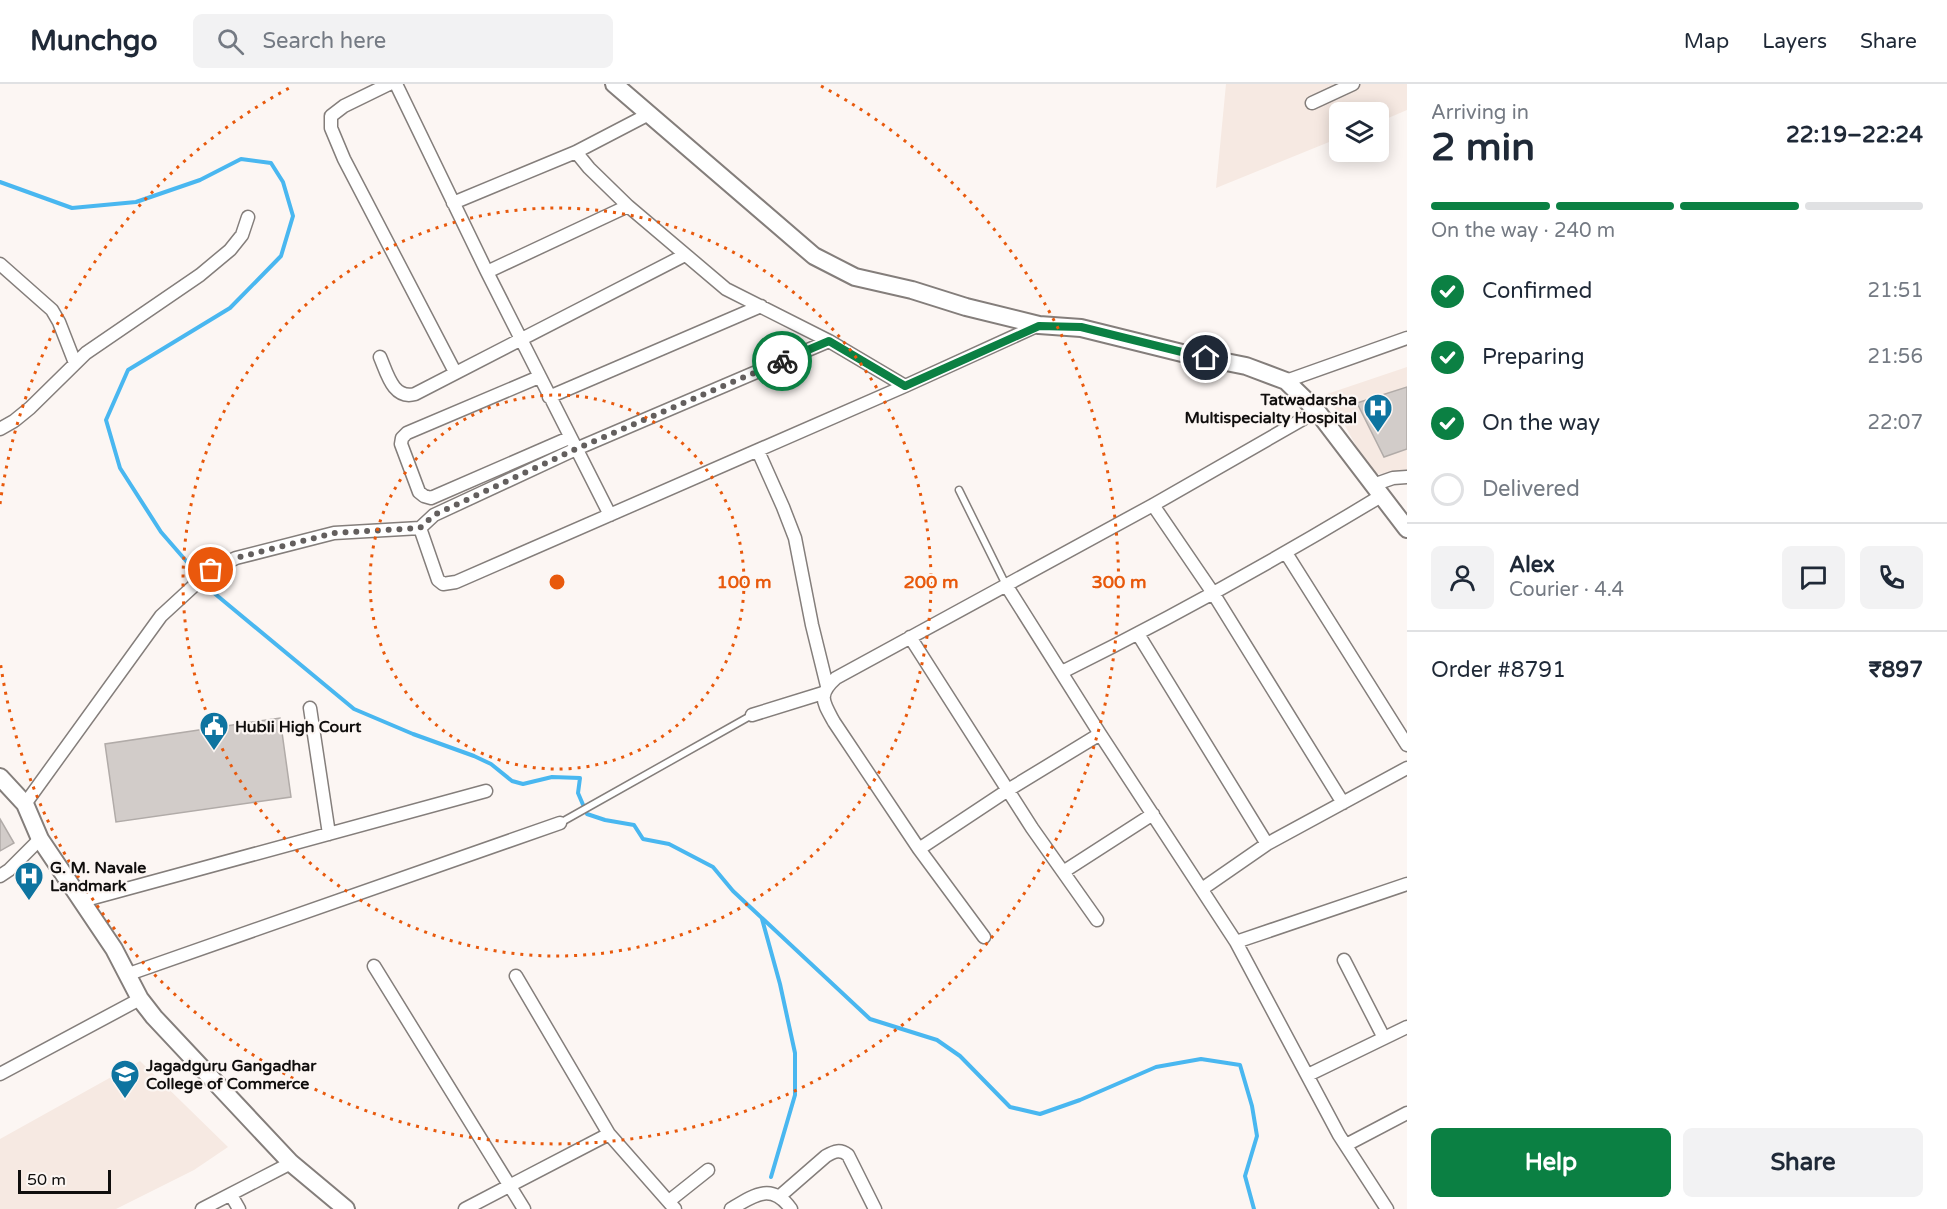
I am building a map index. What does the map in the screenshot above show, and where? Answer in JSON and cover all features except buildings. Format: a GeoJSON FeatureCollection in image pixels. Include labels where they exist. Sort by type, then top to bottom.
{"type":"FeatureCollection","features":[{"type":"Feature","properties":{"kind":"street"},"geometry":{"type":"LineString","coordinates":[[389,84],[344,106],[331,116],[330,128],[455,372]]}},
{"type":"Feature","properties":{"kind":"street"},"geometry":{"type":"LineString","coordinates":[[396,84],[569,438],[610,515]]}},
{"type":"Feature","properties":{"kind":"street"},"geometry":{"type":"LineString","coordinates":[[614,84],[814,256],[855,277],[912,290],[1039,326],[1081,327],[1186,354],[1246,366],[1286,381],[1317,411],[1407,529]]}},
{"type":"Feature","properties":{"kind":"street"},"geometry":{"type":"LineString","coordinates":[[1312,103],[1353,84]]}},
{"type":"Feature","properties":{"kind":"street"},"geometry":{"type":"LineString","coordinates":[[453,203],[576,152],[649,114]]}},
{"type":"Feature","properties":{"kind":"street"},"geometry":{"type":"LineString","coordinates":[[576,152],[628,206],[726,289],[829,341],[905,386]]}},
{"type":"Feature","properties":{"kind":"street"},"geometry":{"type":"LineString","coordinates":[[487,272],[628,206]]}},
{"type":"Feature","properties":{"kind":"street"},"geometry":{"type":"LineString","coordinates":[[0,429],[30,408],[75,363],[200,275],[230,250],[242,235],[248,217]]}},
{"type":"Feature","properties":{"kind":"street"},"geometry":{"type":"LineString","coordinates":[[380,357],[393,386],[399,393],[406,396],[415,394],[685,255]]}},
{"type":"Feature","properties":{"kind":"street"},"geometry":{"type":"LineString","coordinates":[[0,264],[52,310],[75,363]]}},
{"type":"Feature","properties":{"kind":"street"},"geometry":{"type":"LineString","coordinates":[[549,397],[761,306]]}},
{"type":"Feature","properties":{"kind":"street"},"geometry":{"type":"LineString","coordinates":[[420,528],[435,574],[443,584],[449,584],[758,451],[1039,326]]}},
{"type":"Feature","properties":{"kind":"street"},"geometry":{"type":"LineString","coordinates":[[1286,381],[1407,338]]}},
{"type":"Feature","properties":{"kind":"street"},"geometry":{"type":"LineString","coordinates":[[25,804],[161,616],[211,570],[236,558],[334,533],[420,528],[434,515],[575,450],[829,341]]}},
{"type":"Feature","properties":{"kind":"street"},"geometry":{"type":"LineString","coordinates":[[539,377],[407,433],[402,438],[401,444],[419,492],[431,498],[569,438]]}},
{"type":"Feature","properties":{"kind":"street"},"geometry":{"type":"LineString","coordinates":[[752,715],[825,690],[837,678],[1153,505],[1317,411]]}},
{"type":"Feature","properties":{"kind":"street"},"geometry":{"type":"LineString","coordinates":[[758,451],[795,538],[825,690],[824,704],[919,849],[984,937]]}},
{"type":"Feature","properties":{"kind":"street"},"geometry":{"type":"LineString","coordinates":[[1062,672],[1138,634],[1286,554],[1393,478],[1407,477]]}},
{"type":"Feature","properties":{"kind":"street"},"geometry":{"type":"LineString","coordinates":[[1153,505],[1212,593],[1343,803]]}},
{"type":"Feature","properties":{"kind":"street"},"geometry":{"type":"LineString","coordinates":[[1286,554],[1407,746]]}},
{"type":"Feature","properties":{"kind":"street"},"geometry":{"type":"LineString","coordinates":[[1006,585],[1236,942],[1346,1145],[1387,1209]]}},
{"type":"Feature","properties":{"kind":"street"},"geometry":{"type":"LineString","coordinates":[[1138,634],[1267,844]]}},
{"type":"Feature","properties":{"kind":"street"},"geometry":{"type":"LineString","coordinates":[[910,637],[1008,790],[1096,920]]}},
{"type":"Feature","properties":{"kind":"street"},"geometry":{"type":"LineString","coordinates":[[310,708],[329,834]]}},
{"type":"Feature","properties":{"kind":"street"},"geometry":{"type":"LineString","coordinates":[[919,849],[1008,790],[1100,734]]}},
{"type":"Feature","properties":{"kind":"street"},"geometry":{"type":"LineString","coordinates":[[1202,889],[1267,844],[1407,768]]}},
{"type":"Feature","properties":{"kind":"street"},"geometry":{"type":"LineString","coordinates":[[0,777],[25,804],[40,839],[114,949],[140,999],[154,1017],[291,1163],[346,1209]]}},
{"type":"Feature","properties":{"kind":"street"},"geometry":{"type":"LineString","coordinates":[[82,901],[486,791]]}},
{"type":"Feature","properties":{"kind":"street"},"geometry":{"type":"LineString","coordinates":[[1063,872],[1153,814]]}},
{"type":"Feature","properties":{"kind":"street"},"geometry":{"type":"LineString","coordinates":[[126,975],[560,823]]}},
{"type":"Feature","properties":{"kind":"street"},"geometry":{"type":"LineString","coordinates":[[0,876],[40,839]]}},
{"type":"Feature","properties":{"kind":"street"},"geometry":{"type":"LineString","coordinates":[[1236,942],[1407,884]]}},
{"type":"Feature","properties":{"kind":"street"},"geometry":{"type":"LineString","coordinates":[[1344,960],[1384,1038]]}},
{"type":"Feature","properties":{"kind":"street"},"geometry":{"type":"LineString","coordinates":[[374,966],[524,1209]]}},
{"type":"Feature","properties":{"kind":"street"},"geometry":{"type":"LineString","coordinates":[[516,976],[609,1134],[672,1205],[708,1170]]}},
{"type":"Feature","properties":{"kind":"street"},"geometry":{"type":"LineString","coordinates":[[0,1074],[140,999]]}},
{"type":"Feature","properties":{"kind":"street"},"geometry":{"type":"LineString","coordinates":[[1308,1075],[1407,1027]]}},
{"type":"Feature","properties":{"kind":"street"},"geometry":{"type":"LineString","coordinates":[[1346,1145],[1407,1113]]}},
{"type":"Feature","properties":{"kind":"street"},"geometry":{"type":"LineString","coordinates":[[465,1209],[609,1134]]}},
{"type":"Feature","properties":{"kind":"street"},"geometry":{"type":"LineString","coordinates":[[780,1196],[826,1156],[842,1151],[848,1155],[875,1209]]}},
{"type":"Feature","properties":{"kind":"street"},"geometry":{"type":"LineString","coordinates":[[202,1209],[291,1163]]}},
{"type":"Feature","properties":{"kind":"street"},"geometry":{"type":"LineString","coordinates":[[731,1209],[753,1196],[767,1192],[780,1196],[791,1209]]}},
{"type":"Feature","properties":{"kind":"street"},"geometry":{"type":"LineString","coordinates":[[231,1195],[239,1209]]}},
{"type":"Feature","properties":{"kind":"lane"},"geometry":{"type":"LineString","coordinates":[[959,490],[1006,585]]}},
{"type":"Feature","properties":{"kind":"lane"},"geometry":{"type":"LineString","coordinates":[[560,823],[752,715]]}},
{"type":"Feature","properties":{"kind":"shaded area"},"geometry":{"type":"Polygon","coordinates":[[[1226,84],[1407,84],[1407,110],[1389,118],[1389,102],[1329,102],[1329,142],[1216,188],[1226,84]]]}},
{"type":"Feature","properties":{"kind":"shaded area","name":"Tatwadarsha Multispecialty Hospital"},"geometry":{"type":"Polygon","coordinates":[[[1407,367],[1407,473],[1372,474],[1327,394],[1407,367]]]}},
{"type":"Feature","properties":{"kind":"shaded area","name":"Jagadguru Gangadhar College of Commerce"},"geometry":{"type":"Polygon","coordinates":[[[140,1061],[228,1147],[194,1170],[116,1209],[0,1209],[0,1139],[140,1061]]]}},
{"type":"Feature","properties":{"kind":"waterway"},"geometry":{"type":"LineString","coordinates":[[0,182],[72,208],[136,202],[200,180],[241,159],[271,163],[283,182],[293,216],[281,256],[230,308],[128,370],[106,420],[120,468],[161,532],[214,593],[354,709],[474,756],[491,764],[512,781],[523,784],[552,777],[580,778],[578,793],[587,814],[634,825],[643,839],[669,844],[713,867],[733,891],[870,1019],[937,1040],[960,1056],[1010,1107],[1040,1114],[1080,1100],[1156,1067],[1201,1059],[1240,1065],[1252,1106],[1257,1136],[1245,1176],[1254,1209]]}},
{"type":"Feature","properties":{"kind":"waterway"},"geometry":{"type":"LineString","coordinates":[[762,919],[780,984],[795,1053],[795,1095],[771,1177]]}},
{"type":"Feature","properties":{"kind":"way so far"},"geometry":{"type":"LineString","coordinates":[[211,570],[236,558],[334,533],[420,528],[434,515],[576,449],[782,361]]}},
{"type":"Feature","properties":{"kind":"place","name":"Tatwadarsha Multispecialty Hospital"},"geometry":{"type":"Point","coordinates":[1378,434]}},
{"type":"Feature","properties":{"kind":"place","name":"Hubli High Court"},"geometry":{"type":"Point","coordinates":[214,752]}},
{"type":"Feature","properties":{"kind":"place","name":"G. M. Navale Landmark"},"geometry":{"type":"Point","coordinates":[29,902]}},
{"type":"Feature","properties":{"kind":"place","name":"Jagadguru Gangadhar College of Commerce"},"geometry":{"type":"Point","coordinates":[125,1100]}},
{"type":"Feature","properties":{"kind":"route"},"geometry":{"type":"LineString","coordinates":[[782,361],[829,341],[905,386],[1039,326],[1081,327],[1206,358]]}}]}
